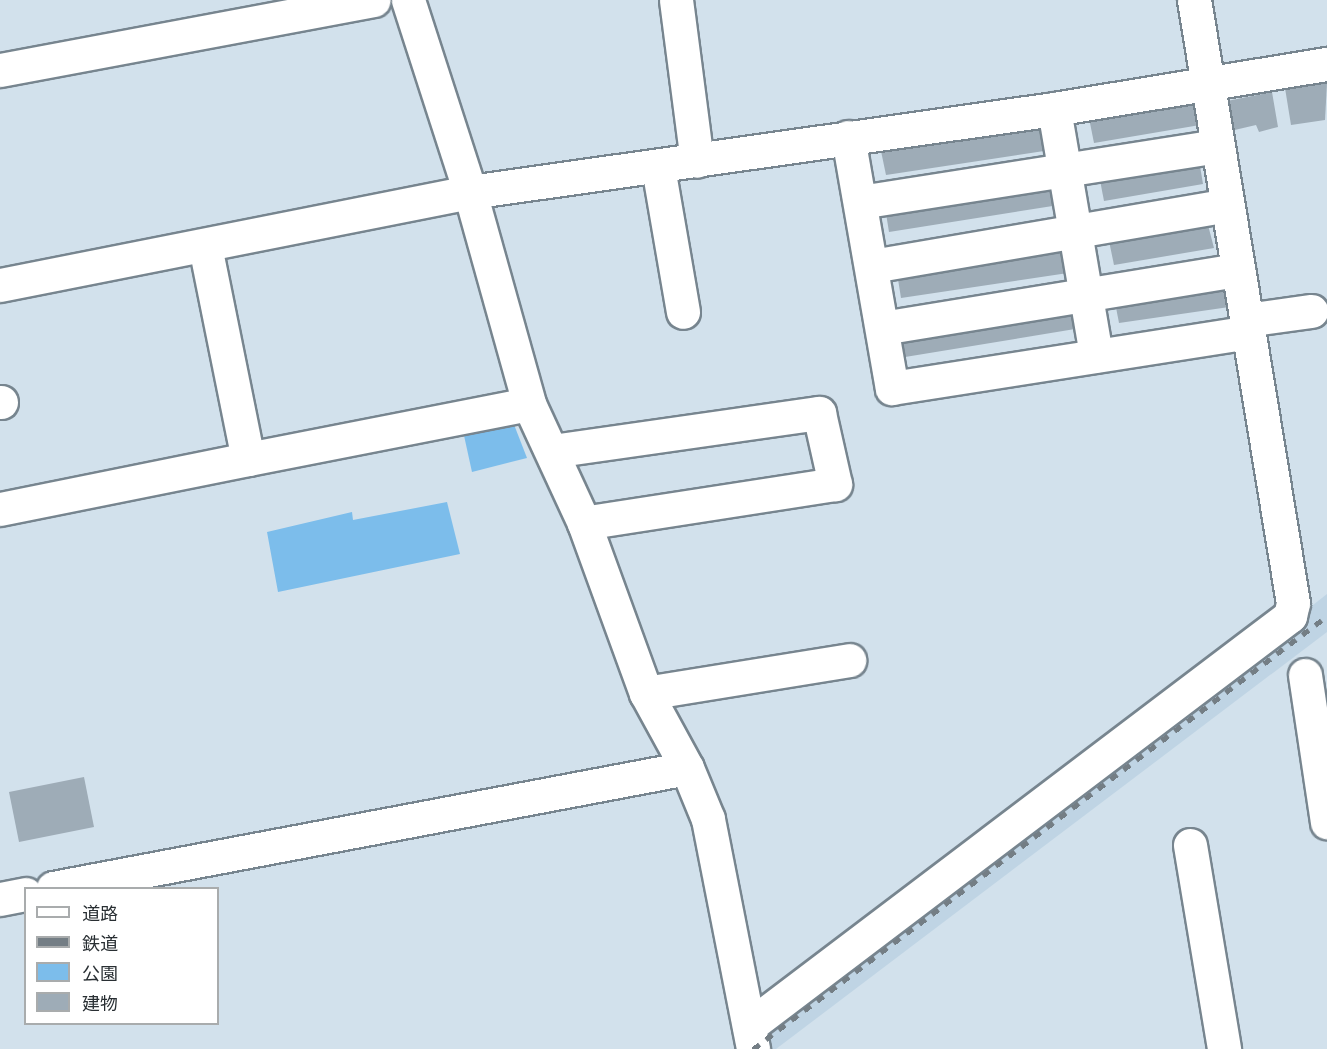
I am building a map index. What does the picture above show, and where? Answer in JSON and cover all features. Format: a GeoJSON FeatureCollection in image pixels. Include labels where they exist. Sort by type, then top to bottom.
{"type":"FeatureCollection","features":[{"type":"Feature","properties":{"kind":"street"},"geometry":{"type":"LineString","coordinates":[[0,70],[374,0]]}},
{"type":"Feature","properties":{"kind":"street"},"geometry":{"type":"LineString","coordinates":[[408,0],[470,192],[530,404],[584,523],[646,693],[687,768],[708,819],[751,1037],[1290,616],[1293,603],[1194,0]]}},
{"type":"Feature","properties":{"kind":"street"},"geometry":{"type":"LineString","coordinates":[[676,0],[697,161]]}},
{"type":"Feature","properties":{"kind":"street"},"geometry":{"type":"LineString","coordinates":[[0,285],[470,192],[1054,109],[1206,82],[1327,64]]}},
{"type":"Feature","properties":{"kind":"street"},"geometry":{"type":"LineString","coordinates":[[1054,109],[1096,355]]}},
{"type":"Feature","properties":{"kind":"street"},"geometry":{"type":"LineString","coordinates":[[839,138],[860,202],[864,273]]}},
{"type":"Feature","properties":{"kind":"street"},"geometry":{"type":"LineString","coordinates":[[839,138],[864,273],[882,328],[892,388],[1096,355],[1247,326],[1311,310]]}},
{"type":"Feature","properties":{"kind":"street"},"geometry":{"type":"LineString","coordinates":[[860,202],[1217,146]]}},
{"type":"Feature","properties":{"kind":"street"},"geometry":{"type":"LineString","coordinates":[[658,166],[682,312]]}},
{"type":"Feature","properties":{"kind":"street"},"geometry":{"type":"LineString","coordinates":[[864,273],[1074,229],[1227,205]]}},
{"type":"Feature","properties":{"kind":"street"},"geometry":{"type":"LineString","coordinates":[[205,246],[248,459]]}},
{"type":"Feature","properties":{"kind":"street"},"geometry":{"type":"LineString","coordinates":[[882,328],[1238,270]]}},
{"type":"Feature","properties":{"kind":"street"},"geometry":{"type":"LineString","coordinates":[[0,509],[530,404]]}},
{"type":"Feature","properties":{"kind":"street"},"geometry":{"type":"LineString","coordinates":[[552,451],[819,413],[835,484],[584,523]]}},
{"type":"Feature","properties":{"kind":"street"},"geometry":{"type":"LineString","coordinates":[[646,693],[849,660]]}},
{"type":"Feature","properties":{"kind":"street"},"geometry":{"type":"LineString","coordinates":[[1305,675],[1327,822]]}},
{"type":"Feature","properties":{"kind":"street"},"geometry":{"type":"LineString","coordinates":[[58,887],[687,768]]}},
{"type":"Feature","properties":{"kind":"street"},"geometry":{"type":"LineString","coordinates":[[1190,845],[1224,1049]]}},
{"type":"Feature","properties":{"kind":"street"},"geometry":{"type":"LineString","coordinates":[[0,899],[24,894]]}},
{"type":"Feature","properties":{"kind":"shaded area"},"geometry":{"type":"Polygon","coordinates":[[[1327,594],[1327,632],[776,1049],[760,1049],[757,1041],[1327,594]]]}},
{"type":"Feature","properties":{"kind":"green space"},"geometry":{"type":"Polygon","coordinates":[[[513,422],[527,458],[472,472],[463,431],[513,422]]]}},
{"type":"Feature","properties":{"kind":"green space"},"geometry":{"type":"Polygon","coordinates":[[[447,502],[460,554],[278,592],[267,532],[352,512],[353,520],[447,502]]]}},
{"type":"Feature","properties":{"kind":"building"},"geometry":{"type":"Polygon","coordinates":[[[1327,83],[1325,120],[1291,125],[1285,88],[1327,83]]]}},
{"type":"Feature","properties":{"kind":"building"},"geometry":{"type":"Polygon","coordinates":[[[1272,92],[1278,127],[1259,132],[1256,125],[1226,132],[1222,102],[1272,92]]]}},
{"type":"Feature","properties":{"kind":"building"},"geometry":{"type":"Polygon","coordinates":[[[1196,104],[1200,125],[1094,143],[1089,118],[1196,104]]]}},
{"type":"Feature","properties":{"kind":"building"},"geometry":{"type":"Polygon","coordinates":[[[1041,127],[1044,151],[886,175],[881,151],[1041,127]]]}},
{"type":"Feature","properties":{"kind":"building"},"geometry":{"type":"Polygon","coordinates":[[[1199,160],[1203,184],[1104,201],[1099,175],[1199,160]]]}},
{"type":"Feature","properties":{"kind":"building"},"geometry":{"type":"Polygon","coordinates":[[[1056,181],[1059,205],[889,232],[885,207],[1056,181]]]}},
{"type":"Feature","properties":{"kind":"building"},"geometry":{"type":"Polygon","coordinates":[[[1208,225],[1214,248],[1114,265],[1109,241],[1208,225]]]}},
{"type":"Feature","properties":{"kind":"building"},"geometry":{"type":"Polygon","coordinates":[[[1065,249],[1068,273],[901,298],[897,273],[1065,249]]]}},
{"type":"Feature","properties":{"kind":"building"},"geometry":{"type":"Polygon","coordinates":[[[1230,280],[1236,306],[1119,323],[1114,297],[1230,280]]]}},
{"type":"Feature","properties":{"kind":"building"},"geometry":{"type":"Polygon","coordinates":[[[1072,306],[1075,329],[899,358],[894,332],[1072,306]]]}},
{"type":"Feature","properties":{"kind":"building"},"geometry":{"type":"Polygon","coordinates":[[[84,777],[94,827],[19,842],[9,792],[84,777]]]}},
{"type":"Feature","properties":{"kind":"railway"},"geometry":{"type":"LineString","coordinates":[[753,1049],[1327,616]]}}]}
